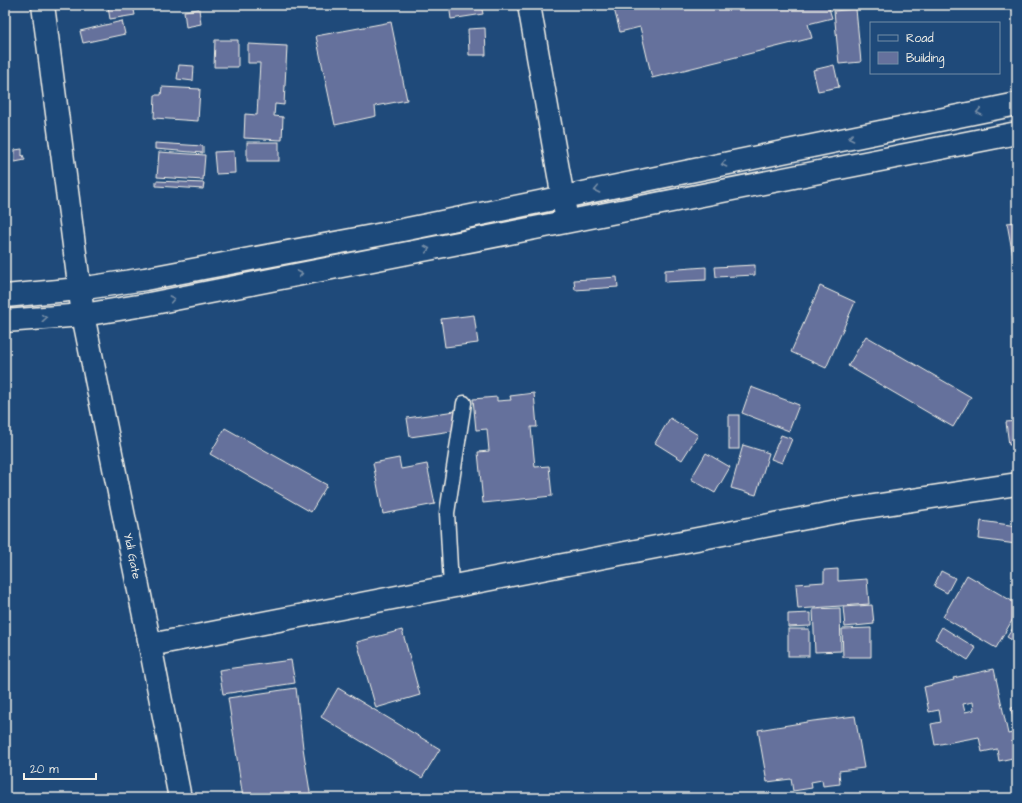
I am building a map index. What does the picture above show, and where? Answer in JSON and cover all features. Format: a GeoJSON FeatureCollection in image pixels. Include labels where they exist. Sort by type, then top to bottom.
{"type":"FeatureCollection","features":[{"type":"Feature","properties":{"kind":"main road","name":"Yidi Gate"},"geometry":{"type":"LineString","coordinates":[[43,5],[83,314],[180,798]]}},
{"type":"Feature","properties":{"kind":"main road"},"geometry":{"type":"LineString","coordinates":[[528,5],[563,196],[566,221]]}},
{"type":"Feature","properties":{"kind":"main road"},"geometry":{"type":"LineString","coordinates":[[5,296],[79,289],[145,279],[384,234],[563,196],[1017,104]]}},
{"type":"Feature","properties":{"kind":"main road"},"geometry":{"type":"LineString","coordinates":[[5,321],[83,314],[144,305],[1017,133]]}},
{"type":"Feature","properties":{"kind":"main road"},"geometry":{"type":"LineString","coordinates":[[150,645],[847,510],[1017,484]]}},
{"type":"Feature","properties":{"kind":"lane"},"geometry":{"type":"LineString","coordinates":[[451,586],[447,513],[464,403]]}},
{"type":"Feature","properties":{"kind":"building"},"geometry":{"type":"Polygon","coordinates":[[[133,5],[135,15],[110,19],[108,7],[133,5]]]}},
{"type":"Feature","properties":{"kind":"building"},"geometry":{"type":"Polygon","coordinates":[[[449,5],[481,5],[483,14],[451,19],[449,5]]]}},
{"type":"Feature","properties":{"kind":"building"},"geometry":{"type":"Polygon","coordinates":[[[613,5],[828,5],[832,18],[808,24],[812,38],[652,78],[640,27],[620,32],[613,5]]]}},
{"type":"Feature","properties":{"kind":"building"},"geometry":{"type":"Polygon","coordinates":[[[199,9],[201,24],[186,27],[184,11],[199,9]]]}},
{"type":"Feature","properties":{"kind":"building"},"geometry":{"type":"Polygon","coordinates":[[[856,9],[861,62],[839,64],[834,11],[856,9]]]}},
{"type":"Feature","properties":{"kind":"building"},"geometry":{"type":"Polygon","coordinates":[[[122,21],[125,34],[83,43],[80,31],[122,21]]]}},
{"type":"Feature","properties":{"kind":"building"},"geometry":{"type":"Polygon","coordinates":[[[391,22],[407,100],[375,106],[376,116],[335,125],[316,36],[391,22]]]}},
{"type":"Feature","properties":{"kind":"building"},"geometry":{"type":"Polygon","coordinates":[[[485,28],[486,55],[469,55],[468,29],[485,28]]]}},
{"type":"Feature","properties":{"kind":"building"},"geometry":{"type":"Polygon","coordinates":[[[215,40],[238,40],[238,67],[214,67],[215,40]]]}},
{"type":"Feature","properties":{"kind":"building"},"geometry":{"type":"Polygon","coordinates":[[[248,44],[287,46],[284,105],[275,104],[274,116],[283,117],[282,140],[244,138],[245,114],[257,115],[260,63],[248,63],[248,44]]]}},
{"type":"Feature","properties":{"kind":"building"},"geometry":{"type":"Polygon","coordinates":[[[179,65],[194,66],[193,81],[177,79],[179,65]]]}},
{"type":"Feature","properties":{"kind":"building"},"geometry":{"type":"Polygon","coordinates":[[[834,65],[839,87],[818,91],[813,70],[834,65]]]}},
{"type":"Feature","properties":{"kind":"building"},"geometry":{"type":"Polygon","coordinates":[[[162,87],[200,89],[198,121],[154,118],[155,95],[161,95],[162,87]]]}},
{"type":"Feature","properties":{"kind":"building"},"geometry":{"type":"Polygon","coordinates":[[[247,142],[279,142],[279,161],[247,161],[247,142]]]}},
{"type":"Feature","properties":{"kind":"building"},"geometry":{"type":"Polygon","coordinates":[[[155,143],[203,146],[203,153],[155,149],[155,143]]]}},
{"type":"Feature","properties":{"kind":"building"},"geometry":{"type":"Polygon","coordinates":[[[22,149],[22,156],[23,155],[25,160],[15,162],[15,150],[22,149]]]}},
{"type":"Feature","properties":{"kind":"building"},"geometry":{"type":"Polygon","coordinates":[[[234,151],[235,173],[216,174],[214,152],[234,151]]]}},
{"type":"Feature","properties":{"kind":"building"},"geometry":{"type":"Polygon","coordinates":[[[159,152],[205,155],[203,180],[157,177],[159,152]]]}},
{"type":"Feature","properties":{"kind":"building"},"geometry":{"type":"Polygon","coordinates":[[[156,181],[204,183],[203,189],[156,186],[156,181]]]}},
{"type":"Feature","properties":{"kind":"building"},"geometry":{"type":"Polygon","coordinates":[[[1017,222],[1017,278],[1007,223],[1017,222]]]}},
{"type":"Feature","properties":{"kind":"building"},"geometry":{"type":"Polygon","coordinates":[[[755,265],[755,275],[716,277],[715,267],[755,265]]]}},
{"type":"Feature","properties":{"kind":"building"},"geometry":{"type":"Polygon","coordinates":[[[706,267],[706,280],[665,282],[665,270],[706,267]]]}},
{"type":"Feature","properties":{"kind":"building"},"geometry":{"type":"Polygon","coordinates":[[[617,277],[618,287],[575,290],[574,280],[617,277]]]}},
{"type":"Feature","properties":{"kind":"building"},"geometry":{"type":"Polygon","coordinates":[[[820,286],[855,302],[826,368],[791,352],[820,286]]]}},
{"type":"Feature","properties":{"kind":"building"},"geometry":{"type":"Polygon","coordinates":[[[474,315],[478,343],[445,347],[441,319],[474,315]]]}},
{"type":"Feature","properties":{"kind":"building"},"geometry":{"type":"Polygon","coordinates":[[[866,336],[971,397],[953,427],[848,366],[866,336]]]}},
{"type":"Feature","properties":{"kind":"building"},"geometry":{"type":"Polygon","coordinates":[[[751,387],[799,405],[789,431],[742,413],[751,387]]]}},
{"type":"Feature","properties":{"kind":"building"},"geometry":{"type":"Polygon","coordinates":[[[534,393],[537,427],[531,427],[535,467],[549,466],[552,496],[483,503],[478,452],[489,451],[487,429],[476,430],[473,399],[497,397],[497,401],[511,400],[510,396],[534,393]]]}},
{"type":"Feature","properties":{"kind":"building"},"geometry":{"type":"Polygon","coordinates":[[[455,411],[459,430],[410,437],[407,418],[455,411]]]}},
{"type":"Feature","properties":{"kind":"building"},"geometry":{"type":"Polygon","coordinates":[[[729,415],[739,415],[739,449],[729,449],[729,415]]]}},
{"type":"Feature","properties":{"kind":"building"},"geometry":{"type":"Polygon","coordinates":[[[670,418],[698,435],[682,460],[655,443],[670,418]]]}},
{"type":"Feature","properties":{"kind":"building"},"geometry":{"type":"Polygon","coordinates":[[[1017,421],[1017,444],[1009,445],[1006,422],[1017,421]]]}},
{"type":"Feature","properties":{"kind":"building"},"geometry":{"type":"Polygon","coordinates":[[[225,428],[327,485],[311,512],[210,454],[225,428]]]}},
{"type":"Feature","properties":{"kind":"building"},"geometry":{"type":"Polygon","coordinates":[[[781,435],[792,439],[782,463],[771,459],[781,435]]]}},
{"type":"Feature","properties":{"kind":"building"},"geometry":{"type":"Polygon","coordinates":[[[743,445],[769,453],[756,495],[731,488],[743,445]]]}},
{"type":"Feature","properties":{"kind":"building"},"geometry":{"type":"Polygon","coordinates":[[[706,453],[730,467],[715,493],[691,479],[706,453]]]}},
{"type":"Feature","properties":{"kind":"building"},"geometry":{"type":"Polygon","coordinates":[[[399,458],[401,469],[427,464],[435,504],[383,514],[373,463],[399,458]]]}},
{"type":"Feature","properties":{"kind":"building"},"geometry":{"type":"Polygon","coordinates":[[[981,521],[1017,526],[1016,544],[979,539],[981,521]]]}},
{"type":"Feature","properties":{"kind":"building"},"geometry":{"type":"Polygon","coordinates":[[[838,569],[838,581],[867,579],[869,604],[798,609],[796,584],[824,582],[824,570],[838,569]]]}},
{"type":"Feature","properties":{"kind":"building"},"geometry":{"type":"Polygon","coordinates":[[[941,571],[955,578],[947,593],[934,586],[941,571]]]}},
{"type":"Feature","properties":{"kind":"building"},"geometry":{"type":"Polygon","coordinates":[[[967,575],[1017,604],[1017,612],[996,648],[943,617],[967,575]]]}},
{"type":"Feature","properties":{"kind":"building"},"geometry":{"type":"Polygon","coordinates":[[[872,605],[874,624],[845,627],[843,607],[872,605]]]}},
{"type":"Feature","properties":{"kind":"building"},"geometry":{"type":"Polygon","coordinates":[[[840,608],[841,651],[815,652],[813,609],[840,608]]]}},
{"type":"Feature","properties":{"kind":"building"},"geometry":{"type":"Polygon","coordinates":[[[811,613],[811,626],[788,627],[788,614],[811,613]]]}},
{"type":"Feature","properties":{"kind":"building"},"geometry":{"type":"Polygon","coordinates":[[[1017,622],[1017,643],[1007,637],[1017,622]]]}},
{"type":"Feature","properties":{"kind":"building"},"geometry":{"type":"Polygon","coordinates":[[[942,627],[976,648],[968,660],[935,639],[942,627]]]}},
{"type":"Feature","properties":{"kind":"building"},"geometry":{"type":"Polygon","coordinates":[[[871,628],[871,657],[843,657],[842,629],[871,628]]]}},
{"type":"Feature","properties":{"kind":"building"},"geometry":{"type":"Polygon","coordinates":[[[788,629],[809,629],[809,656],[788,656],[788,629]]]}},
{"type":"Feature","properties":{"kind":"building"},"geometry":{"type":"Polygon","coordinates":[[[402,630],[420,695],[376,708],[357,642],[402,630]]]}},
{"type":"Feature","properties":{"kind":"building"},"geometry":{"type":"Polygon","coordinates":[[[291,660],[295,683],[223,694],[219,670],[291,660]]]}},
{"type":"Feature","properties":{"kind":"building"},"geometry":{"type":"Polygon","coordinates":[[[994,669],[1008,734],[1016,732],[1011,708],[1017,707],[1017,757],[999,761],[997,749],[982,752],[979,737],[935,745],[931,724],[941,722],[939,710],[929,712],[924,687],[954,680],[953,678],[994,669]],[[973,702],[963,704],[965,712],[974,710],[973,702]]]}},
{"type":"Feature","properties":{"kind":"building"},"geometry":{"type":"Polygon","coordinates":[[[296,688],[311,798],[243,798],[228,698],[296,688]]]}},
{"type":"Feature","properties":{"kind":"building"},"geometry":{"type":"Polygon","coordinates":[[[338,688],[440,749],[422,778],[321,717],[338,688]]]}},
{"type":"Feature","properties":{"kind":"building"},"geometry":{"type":"Polygon","coordinates":[[[855,716],[864,768],[839,771],[840,784],[823,786],[822,780],[811,782],[812,788],[793,791],[791,779],[767,782],[758,730],[855,716]]]}},
{"type":"Feature","properties":{"kind":"building"},"geometry":{"type":"Polygon","coordinates":[[[593,792],[594,798],[554,798],[593,792]]]}}]}
